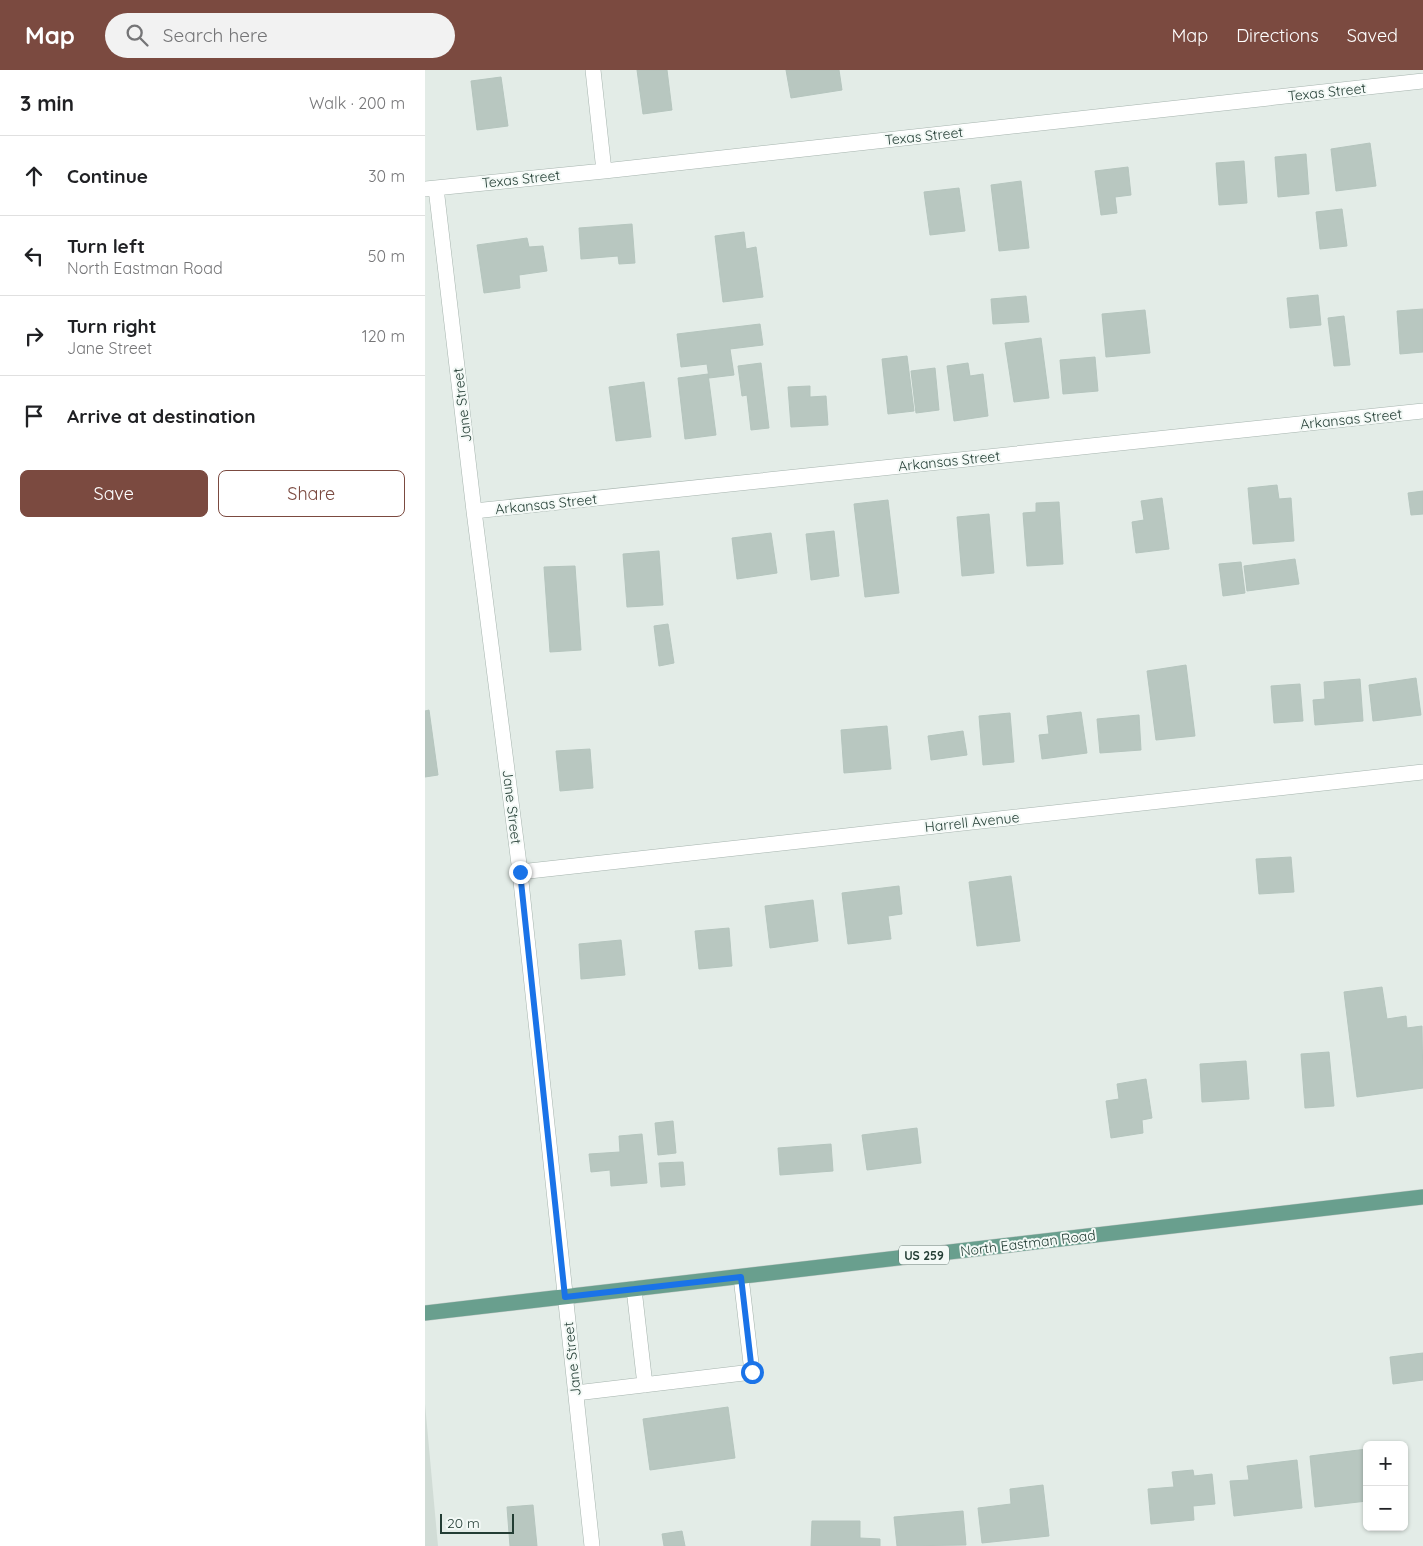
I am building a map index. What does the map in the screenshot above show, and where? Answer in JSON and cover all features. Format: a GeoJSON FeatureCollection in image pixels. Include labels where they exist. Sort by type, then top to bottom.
{"type":"FeatureCollection","features":[{"type":"Feature","properties":{"kind":"main road","name":"North Eastman Road"},"geometry":{"type":"LineString","coordinates":[[425,1313],[1423,1197]]}},
{"type":"Feature","properties":{"kind":"street"},"geometry":{"type":"LineString","coordinates":[[593,70],[604,171]]}},
{"type":"Feature","properties":{"kind":"street","name":"Texas Street"},"geometry":{"type":"LineString","coordinates":[[430,188],[604,171],[1423,81]]}},
{"type":"Feature","properties":{"kind":"street","name":"Jane Street"},"geometry":{"type":"LineString","coordinates":[[430,188],[520,872],[592,1546]]}},
{"type":"Feature","properties":{"kind":"street","name":"Arkansas Street"},"geometry":{"type":"LineString","coordinates":[[474,511],[1423,411]]}},
{"type":"Feature","properties":{"kind":"street","name":"Harrell Avenue"},"geometry":{"type":"LineString","coordinates":[[520,872],[1423,772]]}},
{"type":"Feature","properties":{"kind":"street"},"geometry":{"type":"LineString","coordinates":[[576,1393],[752,1372],[741,1277]]}},
{"type":"Feature","properties":{"kind":"street"},"geometry":{"type":"LineString","coordinates":[[634,1289],[645,1385]]}},
{"type":"Feature","properties":{"kind":"shaded area"},"geometry":{"type":"Polygon","coordinates":[[[425,1404],[438,1546],[425,1546],[425,1404]]]}},
{"type":"Feature","properties":{"kind":"building"},"geometry":{"type":"Polygon","coordinates":[[[637,70],[667,70],[672,110],[643,114],[637,70]]]}},
{"type":"Feature","properties":{"kind":"building"},"geometry":{"type":"Polygon","coordinates":[[[786,70],[839,70],[842,90],[791,98],[786,70]]]}},
{"type":"Feature","properties":{"kind":"building"},"geometry":{"type":"Polygon","coordinates":[[[501,77],[508,126],[477,130],[471,81],[501,77]]]}},
{"type":"Feature","properties":{"kind":"building"},"geometry":{"type":"Polygon","coordinates":[[[1370,143],[1376,186],[1336,191],[1331,149],[1370,143]]]}},
{"type":"Feature","properties":{"kind":"building"},"geometry":{"type":"Polygon","coordinates":[[[1306,154],[1309,194],[1278,197],[1275,157],[1306,154]]]}},
{"type":"Feature","properties":{"kind":"building"},"geometry":{"type":"Polygon","coordinates":[[[1244,161],[1247,203],[1219,205],[1216,163],[1244,161]]]}},
{"type":"Feature","properties":{"kind":"building"},"geometry":{"type":"Polygon","coordinates":[[[1128,167],[1131,195],[1115,197],[1117,213],[1101,215],[1095,171],[1128,167]]]}},
{"type":"Feature","properties":{"kind":"building"},"geometry":{"type":"Polygon","coordinates":[[[1021,181],[1029,248],[999,251],[991,185],[1021,181]]]}},
{"type":"Feature","properties":{"kind":"building"},"geometry":{"type":"Polygon","coordinates":[[[959,188],[965,231],[930,235],[924,192],[959,188]]]}},
{"type":"Feature","properties":{"kind":"building"},"geometry":{"type":"Polygon","coordinates":[[[1342,209],[1347,246],[1320,249],[1316,212],[1342,209]]]}},
{"type":"Feature","properties":{"kind":"building"},"geometry":{"type":"Polygon","coordinates":[[[632,224],[635,263],[619,264],[618,256],[581,259],[579,228],[632,224]]]}},
{"type":"Feature","properties":{"kind":"building"},"geometry":{"type":"Polygon","coordinates":[[[744,232],[746,249],[756,247],[763,297],[723,302],[715,236],[744,232]]]}},
{"type":"Feature","properties":{"kind":"building"},"geometry":{"type":"Polygon","coordinates":[[[527,238],[529,247],[543,246],[547,271],[519,275],[520,288],[484,293],[477,245],[527,238]]]}},
{"type":"Feature","properties":{"kind":"building"},"geometry":{"type":"Polygon","coordinates":[[[1318,295],[1321,325],[1290,328],[1287,298],[1318,295]]]}},
{"type":"Feature","properties":{"kind":"building"},"geometry":{"type":"Polygon","coordinates":[[[1026,296],[1029,322],[993,324],[991,299],[1026,296]]]}},
{"type":"Feature","properties":{"kind":"building"},"geometry":{"type":"Polygon","coordinates":[[[1423,309],[1423,352],[1400,354],[1397,311],[1423,309]]]}},
{"type":"Feature","properties":{"kind":"building"},"geometry":{"type":"Polygon","coordinates":[[[1145,310],[1150,353],[1106,357],[1102,314],[1145,310]]]}},
{"type":"Feature","properties":{"kind":"building"},"geometry":{"type":"Polygon","coordinates":[[[1344,316],[1350,365],[1334,366],[1328,318],[1344,316]]]}},
{"type":"Feature","properties":{"kind":"building"},"geometry":{"type":"Polygon","coordinates":[[[760,324],[763,345],[730,349],[734,375],[709,378],[707,364],[681,367],[677,334],[760,324]]]}},
{"type":"Feature","properties":{"kind":"building"},"geometry":{"type":"Polygon","coordinates":[[[1041,338],[1049,398],[1014,402],[1005,343],[1041,338]]]}},
{"type":"Feature","properties":{"kind":"building"},"geometry":{"type":"Polygon","coordinates":[[[907,356],[914,411],[888,414],[882,359],[907,356]]]}},
{"type":"Feature","properties":{"kind":"building"},"geometry":{"type":"Polygon","coordinates":[[[1095,357],[1098,391],[1063,394],[1060,360],[1095,357]]]}},
{"type":"Feature","properties":{"kind":"building"},"geometry":{"type":"Polygon","coordinates":[[[761,363],[769,428],[751,430],[747,395],[742,396],[738,366],[761,363]]]}},
{"type":"Feature","properties":{"kind":"building"},"geometry":{"type":"Polygon","coordinates":[[[968,363],[970,376],[983,374],[988,416],[954,421],[947,366],[968,363]]]}},
{"type":"Feature","properties":{"kind":"building"},"geometry":{"type":"Polygon","coordinates":[[[935,368],[939,410],[916,413],[911,371],[935,368]]]}},
{"type":"Feature","properties":{"kind":"building"},"geometry":{"type":"Polygon","coordinates":[[[708,374],[716,435],[685,439],[678,378],[708,374]]]}},
{"type":"Feature","properties":{"kind":"building"},"geometry":{"type":"Polygon","coordinates":[[[644,382],[651,437],[616,441],[609,387],[644,382]]]}},
{"type":"Feature","properties":{"kind":"building"},"geometry":{"type":"Polygon","coordinates":[[[810,386],[810,397],[826,396],[828,425],[791,427],[788,387],[810,386]]]}},
{"type":"Feature","properties":{"kind":"building"},"geometry":{"type":"Polygon","coordinates":[[[1277,485],[1279,499],[1291,498],[1294,541],[1253,544],[1248,488],[1277,485]]]}},
{"type":"Feature","properties":{"kind":"building"},"geometry":{"type":"Polygon","coordinates":[[[1423,491],[1423,514],[1411,515],[1408,493],[1423,491]]]}},
{"type":"Feature","properties":{"kind":"building"},"geometry":{"type":"Polygon","coordinates":[[[1162,498],[1169,549],[1136,553],[1132,522],[1144,520],[1141,501],[1162,498]]]}},
{"type":"Feature","properties":{"kind":"building"},"geometry":{"type":"Polygon","coordinates":[[[888,500],[899,593],[865,597],[854,504],[888,500]]]}},
{"type":"Feature","properties":{"kind":"building"},"geometry":{"type":"Polygon","coordinates":[[[1059,502],[1063,564],[1027,566],[1023,513],[1036,512],[1036,503],[1059,502]]]}},
{"type":"Feature","properties":{"kind":"building"},"geometry":{"type":"Polygon","coordinates":[[[989,514],[994,573],[962,576],[957,517],[989,514]]]}},
{"type":"Feature","properties":{"kind":"building"},"geometry":{"type":"Polygon","coordinates":[[[834,531],[839,576],[811,580],[806,534],[834,531]]]}},
{"type":"Feature","properties":{"kind":"building"},"geometry":{"type":"Polygon","coordinates":[[[771,533],[777,573],[737,579],[732,538],[771,533]]]}},
{"type":"Feature","properties":{"kind":"building"},"geometry":{"type":"Polygon","coordinates":[[[659,551],[663,605],[627,607],[623,554],[659,551]]]}},
{"type":"Feature","properties":{"kind":"building"},"geometry":{"type":"Polygon","coordinates":[[[1295,559],[1299,584],[1247,591],[1244,566],[1295,559]]]}},
{"type":"Feature","properties":{"kind":"building"},"geometry":{"type":"Polygon","coordinates":[[[1241,562],[1245,593],[1223,596],[1219,564],[1241,562]]]}},
{"type":"Feature","properties":{"kind":"building"},"geometry":{"type":"Polygon","coordinates":[[[575,566],[581,650],[550,652],[544,567],[575,566]]]}},
{"type":"Feature","properties":{"kind":"building"},"geometry":{"type":"Polygon","coordinates":[[[668,624],[674,663],[659,666],[654,626],[668,624]]]}},
{"type":"Feature","properties":{"kind":"building"},"geometry":{"type":"Polygon","coordinates":[[[1186,665],[1195,736],[1156,740],[1147,671],[1186,665]]]}},
{"type":"Feature","properties":{"kind":"building"},"geometry":{"type":"Polygon","coordinates":[[[1416,678],[1421,715],[1373,721],[1369,685],[1416,678]]]}},
{"type":"Feature","properties":{"kind":"building"},"geometry":{"type":"Polygon","coordinates":[[[1360,679],[1363,721],[1315,725],[1313,700],[1325,699],[1324,682],[1360,679]]]}},
{"type":"Feature","properties":{"kind":"building"},"geometry":{"type":"Polygon","coordinates":[[[1300,684],[1303,721],[1274,723],[1271,686],[1300,684]]]}},
{"type":"Feature","properties":{"kind":"building"},"geometry":{"type":"Polygon","coordinates":[[[429,710],[438,775],[425,777],[425,711],[429,710]]]}},
{"type":"Feature","properties":{"kind":"building"},"geometry":{"type":"Polygon","coordinates":[[[1081,712],[1087,753],[1042,759],[1039,735],[1049,734],[1047,716],[1081,712]]]}},
{"type":"Feature","properties":{"kind":"building"},"geometry":{"type":"Polygon","coordinates":[[[1010,713],[1014,762],[983,765],[979,716],[1010,713]]]}},
{"type":"Feature","properties":{"kind":"building"},"geometry":{"type":"Polygon","coordinates":[[[1139,715],[1141,750],[1100,753],[1097,719],[1139,715]]]}},
{"type":"Feature","properties":{"kind":"building"},"geometry":{"type":"Polygon","coordinates":[[[887,726],[891,769],[844,773],[841,730],[887,726]]]}},
{"type":"Feature","properties":{"kind":"building"},"geometry":{"type":"Polygon","coordinates":[[[963,731],[967,755],[931,760],[928,736],[963,731]]]}},
{"type":"Feature","properties":{"kind":"building"},"geometry":{"type":"Polygon","coordinates":[[[590,749],[593,788],[560,791],[556,751],[590,749]]]}},
{"type":"Feature","properties":{"kind":"building"},"geometry":{"type":"Polygon","coordinates":[[[1291,857],[1294,892],[1259,894],[1256,859],[1291,857]]]}},
{"type":"Feature","properties":{"kind":"building"},"geometry":{"type":"Polygon","coordinates":[[[1011,876],[1020,941],[977,946],[969,882],[1011,876]]]}},
{"type":"Feature","properties":{"kind":"building"},"geometry":{"type":"Polygon","coordinates":[[[899,886],[902,914],[888,916],[891,939],[848,944],[842,893],[899,886]]]}},
{"type":"Feature","properties":{"kind":"building"},"geometry":{"type":"Polygon","coordinates":[[[813,900],[818,941],[770,948],[765,906],[813,900]]]}},
{"type":"Feature","properties":{"kind":"building"},"geometry":{"type":"Polygon","coordinates":[[[729,928],[732,966],[699,969],[695,931],[729,928]]]}},
{"type":"Feature","properties":{"kind":"building"},"geometry":{"type":"Polygon","coordinates":[[[621,940],[625,975],[581,979],[579,944],[621,940]]]}},
{"type":"Feature","properties":{"kind":"building"},"geometry":{"type":"Polygon","coordinates":[[[1382,987],[1387,1019],[1406,1016],[1407,1028],[1422,1026],[1423,1088],[1357,1097],[1344,992],[1382,987]]]}},
{"type":"Feature","properties":{"kind":"building"},"geometry":{"type":"Polygon","coordinates":[[[1329,1052],[1334,1106],[1305,1108],[1301,1054],[1329,1052]]]}},
{"type":"Feature","properties":{"kind":"building"},"geometry":{"type":"Polygon","coordinates":[[[1246,1061],[1249,1099],[1202,1102],[1200,1064],[1246,1061]]]}},
{"type":"Feature","properties":{"kind":"building"},"geometry":{"type":"Polygon","coordinates":[[[1146,1079],[1152,1118],[1142,1120],[1143,1133],[1111,1138],[1106,1101],[1119,1099],[1117,1084],[1146,1079]]]}},
{"type":"Feature","properties":{"kind":"building"},"geometry":{"type":"Polygon","coordinates":[[[673,1121],[676,1153],[658,1155],[655,1123],[673,1121]]]}},
{"type":"Feature","properties":{"kind":"building"},"geometry":{"type":"Polygon","coordinates":[[[917,1128],[921,1163],[867,1170],[862,1135],[917,1128]]]}},
{"type":"Feature","properties":{"kind":"building"},"geometry":{"type":"Polygon","coordinates":[[[642,1134],[647,1183],[611,1186],[610,1170],[591,1172],[589,1154],[620,1152],[619,1136],[642,1134]]]}},
{"type":"Feature","properties":{"kind":"building"},"geometry":{"type":"Polygon","coordinates":[[[831,1144],[833,1171],[780,1175],[778,1148],[831,1144]]]}},
{"type":"Feature","properties":{"kind":"building"},"geometry":{"type":"Polygon","coordinates":[[[683,1162],[685,1185],[661,1187],[659,1163],[683,1162]]]}},
{"type":"Feature","properties":{"kind":"building"},"geometry":{"type":"Polygon","coordinates":[[[1423,1353],[1423,1380],[1393,1384],[1390,1357],[1423,1353]]]}},
{"type":"Feature","properties":{"kind":"building"},"geometry":{"type":"Polygon","coordinates":[[[728,1407],[735,1458],[650,1470],[643,1419],[728,1407]]]}},
{"type":"Feature","properties":{"kind":"building"},"geometry":{"type":"Polygon","coordinates":[[[1363,1449],[1363,1501],[1315,1507],[1310,1456],[1363,1449]]]}},
{"type":"Feature","properties":{"kind":"building"},"geometry":{"type":"Polygon","coordinates":[[[1297,1460],[1302,1508],[1234,1516],[1230,1481],[1249,1480],[1247,1466],[1297,1460]]]}},
{"type":"Feature","properties":{"kind":"building"},"geometry":{"type":"Polygon","coordinates":[[[1193,1470],[1194,1476],[1212,1474],[1215,1504],[1193,1506],[1194,1520],[1151,1524],[1148,1489],[1174,1487],[1172,1472],[1193,1470]]]}},
{"type":"Feature","properties":{"kind":"building"},"geometry":{"type":"Polygon","coordinates":[[[1043,1485],[1049,1536],[982,1543],[978,1508],[1011,1504],[1010,1489],[1043,1485]]]}},
{"type":"Feature","properties":{"kind":"building"},"geometry":{"type":"Polygon","coordinates":[[[533,1505],[537,1546],[510,1546],[507,1507],[533,1505]]]}},
{"type":"Feature","properties":{"kind":"building"},"geometry":{"type":"Polygon","coordinates":[[[963,1511],[966,1545],[897,1546],[894,1517],[963,1511]]]}},
{"type":"Feature","properties":{"kind":"building"},"geometry":{"type":"Polygon","coordinates":[[[812,1521],[860,1521],[860,1538],[880,1539],[880,1546],[811,1546],[812,1521]]]}},
{"type":"Feature","properties":{"kind":"building"},"geometry":{"type":"Polygon","coordinates":[[[682,1531],[685,1546],[664,1546],[662,1534],[682,1531]]]}},
{"type":"Feature","properties":{"kind":"route"},"geometry":{"type":"LineString","coordinates":[[520,872],[565,1297],[741,1277],[752,1372]]}}]}
